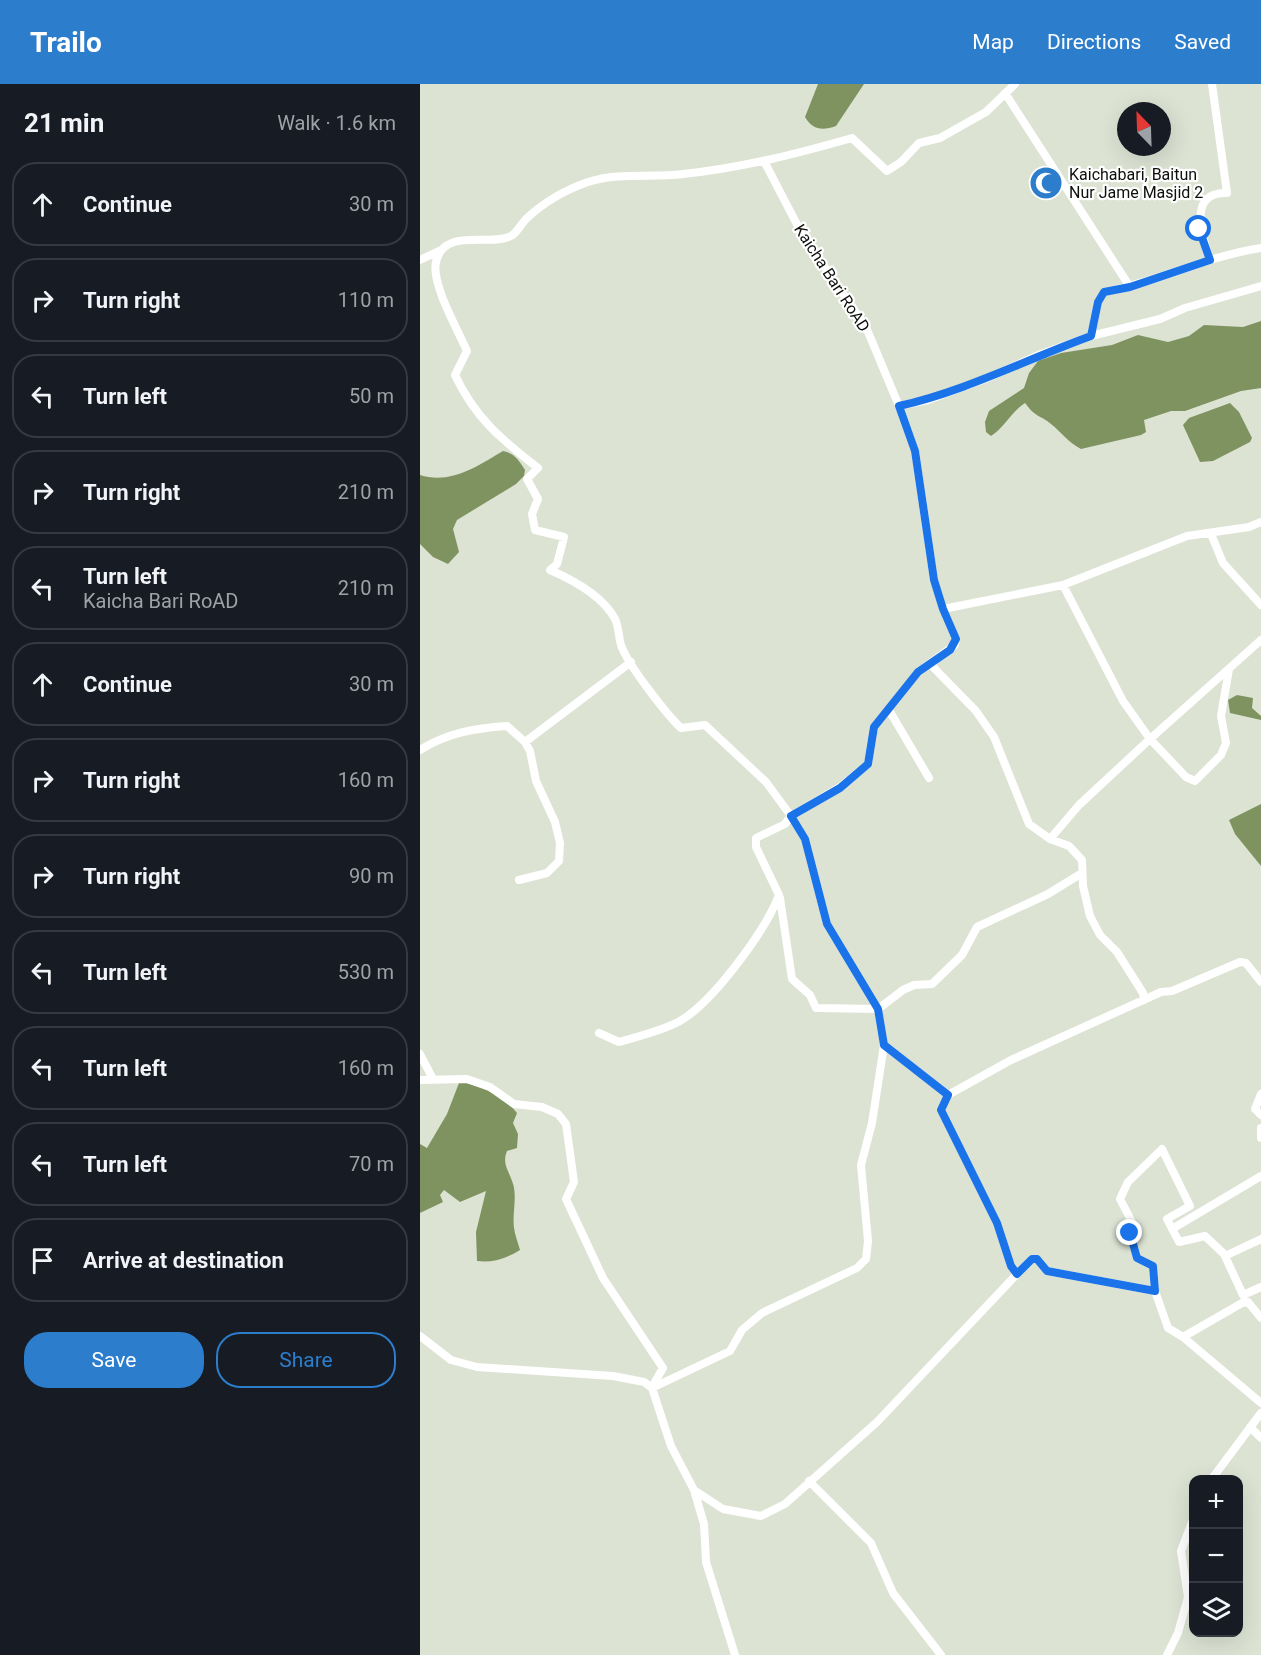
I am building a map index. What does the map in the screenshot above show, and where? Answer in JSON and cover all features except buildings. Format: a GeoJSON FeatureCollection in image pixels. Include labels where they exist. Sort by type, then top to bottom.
{"type":"FeatureCollection","features":[{"type":"Feature","properties":{"kind":"street"},"geometry":{"type":"LineString","coordinates":[[420,260],[453,242],[476,238],[488,242],[513,235],[526,219],[554,196],[590,181],[637,174],[671,176],[764,161],[852,138],[887,171],[901,162],[919,143],[940,138],[986,112],[1015,84]]}},
{"type":"Feature","properties":{"kind":"street"},"geometry":{"type":"LineString","coordinates":[[1210,260],[1199,229],[1201,214],[1206,199],[1215,193],[1227,193],[1212,84]]}},
{"type":"Feature","properties":{"kind":"street"},"geometry":{"type":"LineString","coordinates":[[1005,93],[1130,287]]}},
{"type":"Feature","properties":{"kind":"street","name":"Kaicha Bari RoAD"},"geometry":{"type":"LineString","coordinates":[[764,161],[802,234],[866,327],[915,451],[934,580],[956,639],[950,650],[931,662]]}},
{"type":"Feature","properties":{"kind":"street"},"geometry":{"type":"LineString","coordinates":[[1091,336],[1098,302],[1104,292],[1130,287],[1229,253],[1261,248]]}},
{"type":"Feature","properties":{"kind":"street"},"geometry":{"type":"LineString","coordinates":[[441,250],[436,263],[438,283],[467,351],[455,375],[480,418],[538,468],[527,479],[538,500],[532,514],[535,530],[564,537],[557,564],[550,570],[567,577],[596,597],[614,617],[620,631],[622,649],[670,718],[681,728],[705,725],[766,782],[805,839],[827,924],[878,1009],[884,1045],[872,1123],[861,1165],[868,1241],[866,1260],[857,1268],[749,1322],[730,1351],[652,1388]]}},
{"type":"Feature","properties":{"kind":"street"},"geometry":{"type":"LineString","coordinates":[[899,406],[928,400],[1091,336],[1160,319],[1185,308],[1261,286]]}},
{"type":"Feature","properties":{"kind":"street"},"geometry":{"type":"LineString","coordinates":[[943,609],[1063,585],[1187,536],[1250,527],[1261,522]]}},
{"type":"Feature","properties":{"kind":"street"},"geometry":{"type":"LineString","coordinates":[[1211,534],[1222,563],[1261,605]]}},
{"type":"Feature","properties":{"kind":"street"},"geometry":{"type":"LineString","coordinates":[[1063,585],[1123,701],[1150,739],[1186,777],[1195,781],[1221,755],[1226,743],[1221,716],[1229,669]]}},
{"type":"Feature","properties":{"kind":"street"},"geometry":{"type":"LineString","coordinates":[[1050,839],[1079,806],[1150,739],[1261,640]]}},
{"type":"Feature","properties":{"kind":"street"},"geometry":{"type":"LineString","coordinates":[[525,742],[631,662]]}},
{"type":"Feature","properties":{"kind":"street"},"geometry":{"type":"LineString","coordinates":[[1082,873],[1048,894],[977,927],[962,955],[932,984],[914,985],[903,990],[878,1009],[816,1008],[810,995],[798,987],[792,979],[787,959],[779,895],[756,847],[756,838],[785,824],[791,816],[840,788],[868,764],[874,727],[918,672],[931,662],[934,669],[976,711],[994,737],[1029,824],[1050,839],[1069,846],[1082,860],[1082,873],[1090,916],[1100,936],[1117,952],[1143,993],[1144,1000]]}},
{"type":"Feature","properties":{"kind":"street"},"geometry":{"type":"LineString","coordinates":[[889,710],[929,778]]}},
{"type":"Feature","properties":{"kind":"street"},"geometry":{"type":"LineString","coordinates":[[420,750],[440,738],[482,727],[507,726],[525,742],[536,781],[555,822],[560,843],[559,861],[546,873],[519,880]]}},
{"type":"Feature","properties":{"kind":"street"},"geometry":{"type":"LineString","coordinates":[[599,1033],[619,1042],[681,1021],[709,996],[751,945],[773,912],[779,895]]}},
{"type":"Feature","properties":{"kind":"street"},"geometry":{"type":"LineString","coordinates":[[1017,1274],[1011,1266],[997,1223],[941,1110],[948,1095],[1011,1060],[1161,992],[1172,992],[1240,962],[1246,963],[1261,982]]}},
{"type":"Feature","properties":{"kind":"street"},"geometry":{"type":"LineString","coordinates":[[884,1045],[948,1095]]}},
{"type":"Feature","properties":{"kind":"street"},"geometry":{"type":"LineString","coordinates":[[420,1054],[433,1079]]}},
{"type":"Feature","properties":{"kind":"street"},"geometry":{"type":"LineString","coordinates":[[420,1080],[467,1079],[475,1081],[490,1087],[514,1104],[542,1107],[558,1114],[566,1124],[574,1182],[566,1199],[603,1278],[663,1368],[652,1388]]}},
{"type":"Feature","properties":{"kind":"street"},"geometry":{"type":"LineString","coordinates":[[1261,1094],[1255,1110],[1261,1115]]}},
{"type":"Feature","properties":{"kind":"street"},"geometry":{"type":"LineString","coordinates":[[1261,1318],[1253,1306],[1243,1299],[1225,1256],[1205,1236],[1179,1242],[1167,1219],[1190,1206],[1162,1149],[1128,1182],[1120,1199],[1132,1222],[1130,1233],[1137,1258],[1153,1266],[1155,1291],[1168,1328],[1183,1337],[1261,1403]]}},
{"type":"Feature","properties":{"kind":"street"},"geometry":{"type":"LineString","coordinates":[[1172,1229],[1261,1176]]}},
{"type":"Feature","properties":{"kind":"street"},"geometry":{"type":"LineString","coordinates":[[1225,1256],[1261,1239]]}},
{"type":"Feature","properties":{"kind":"street"},"geometry":{"type":"LineString","coordinates":[[694,1490],[723,1509],[761,1516],[785,1504],[809,1480],[877,1422],[1032,1259],[1037,1259],[1047,1271],[1155,1291]]}},
{"type":"Feature","properties":{"kind":"street"},"geometry":{"type":"LineString","coordinates":[[1183,1337],[1261,1287]]}},
{"type":"Feature","properties":{"kind":"street"},"geometry":{"type":"LineString","coordinates":[[420,1336],[451,1360],[477,1367],[613,1376],[644,1382],[652,1388],[671,1446],[694,1490],[704,1524],[706,1562],[735,1655]]}},
{"type":"Feature","properties":{"kind":"street"},"geometry":{"type":"LineString","coordinates":[[1214,1475],[1261,1413]]}},
{"type":"Feature","properties":{"kind":"street"},"geometry":{"type":"LineString","coordinates":[[1250,1426],[1261,1438]]}},
{"type":"Feature","properties":{"kind":"street"},"geometry":{"type":"LineString","coordinates":[[809,1480],[871,1544],[893,1593],[941,1655]]}},
{"type":"Feature","properties":{"kind":"street"},"geometry":{"type":"LineString","coordinates":[[1167,1655],[1178,1633],[1188,1597],[1181,1551],[1189,1529]]}},
{"type":"Feature","properties":{"kind":"shaded area"},"geometry":{"type":"Polygon","coordinates":[[[818,84],[864,84],[836,126],[822,129],[811,125],[805,117],[818,84]]]}},
{"type":"Feature","properties":{"kind":"shaded area"},"geometry":{"type":"Polygon","coordinates":[[[1261,321],[1261,388],[1241,391],[1185,411],[1171,411],[1144,420],[1146,432],[1141,435],[1081,449],[1035,414],[1025,403],[996,433],[991,436],[986,432],[985,422],[989,411],[1024,388],[1029,373],[1038,361],[1061,353],[1112,345],[1138,335],[1168,342],[1189,336],[1204,325],[1243,327],[1261,321]]]}},
{"type":"Feature","properties":{"kind":"shaded area"},"geometry":{"type":"Polygon","coordinates":[[[1230,403],[1239,412],[1252,438],[1250,442],[1213,461],[1200,462],[1183,425],[1189,418],[1230,403]]]}},
{"type":"Feature","properties":{"kind":"shaded area"},"geometry":{"type":"Polygon","coordinates":[[[503,451],[510,453],[518,460],[525,470],[524,476],[516,484],[457,520],[453,529],[459,552],[448,564],[433,557],[420,544],[420,475],[442,478],[453,476],[474,468],[503,451]]]}},
{"type":"Feature","properties":{"kind":"shaded area"},"geometry":{"type":"Polygon","coordinates":[[[1237,695],[1253,698],[1252,708],[1261,716],[1261,720],[1230,713],[1228,700],[1237,695]]]}},
{"type":"Feature","properties":{"kind":"shaded area"},"geometry":{"type":"Polygon","coordinates":[[[1261,804],[1261,866],[1235,834],[1229,820],[1261,804]]]}},
{"type":"Feature","properties":{"kind":"shaded area"},"geometry":{"type":"Polygon","coordinates":[[[463,1082],[493,1093],[506,1101],[517,1113],[513,1123],[518,1134],[517,1148],[507,1151],[505,1159],[514,1186],[514,1228],[520,1250],[494,1261],[477,1261],[476,1232],[486,1191],[460,1202],[444,1190],[440,1195],[443,1202],[420,1213],[420,1144],[427,1148],[447,1114],[459,1083],[463,1082]]]}},
{"type":"Feature","properties":{"kind":"place","name":"Kaichabari, Baitun Nur Jame Masjid 2"},"geometry":{"type":"Point","coordinates":[1046,183]}},
{"type":"Feature","properties":{"kind":"route"},"geometry":{"type":"LineString","coordinates":[[1130,1233],[1137,1258],[1153,1266],[1155,1291],[1047,1271],[1037,1259],[1032,1259],[1017,1274],[1011,1266],[997,1223],[941,1110],[948,1095],[884,1045],[878,1009],[827,924],[805,839],[791,816],[840,788],[868,764],[872,754],[871,735],[874,727],[918,672],[955,645],[956,639],[934,580],[915,451],[899,406],[928,400],[1091,336],[1098,302],[1104,292],[1130,287],[1210,260],[1199,229]]}}]}
